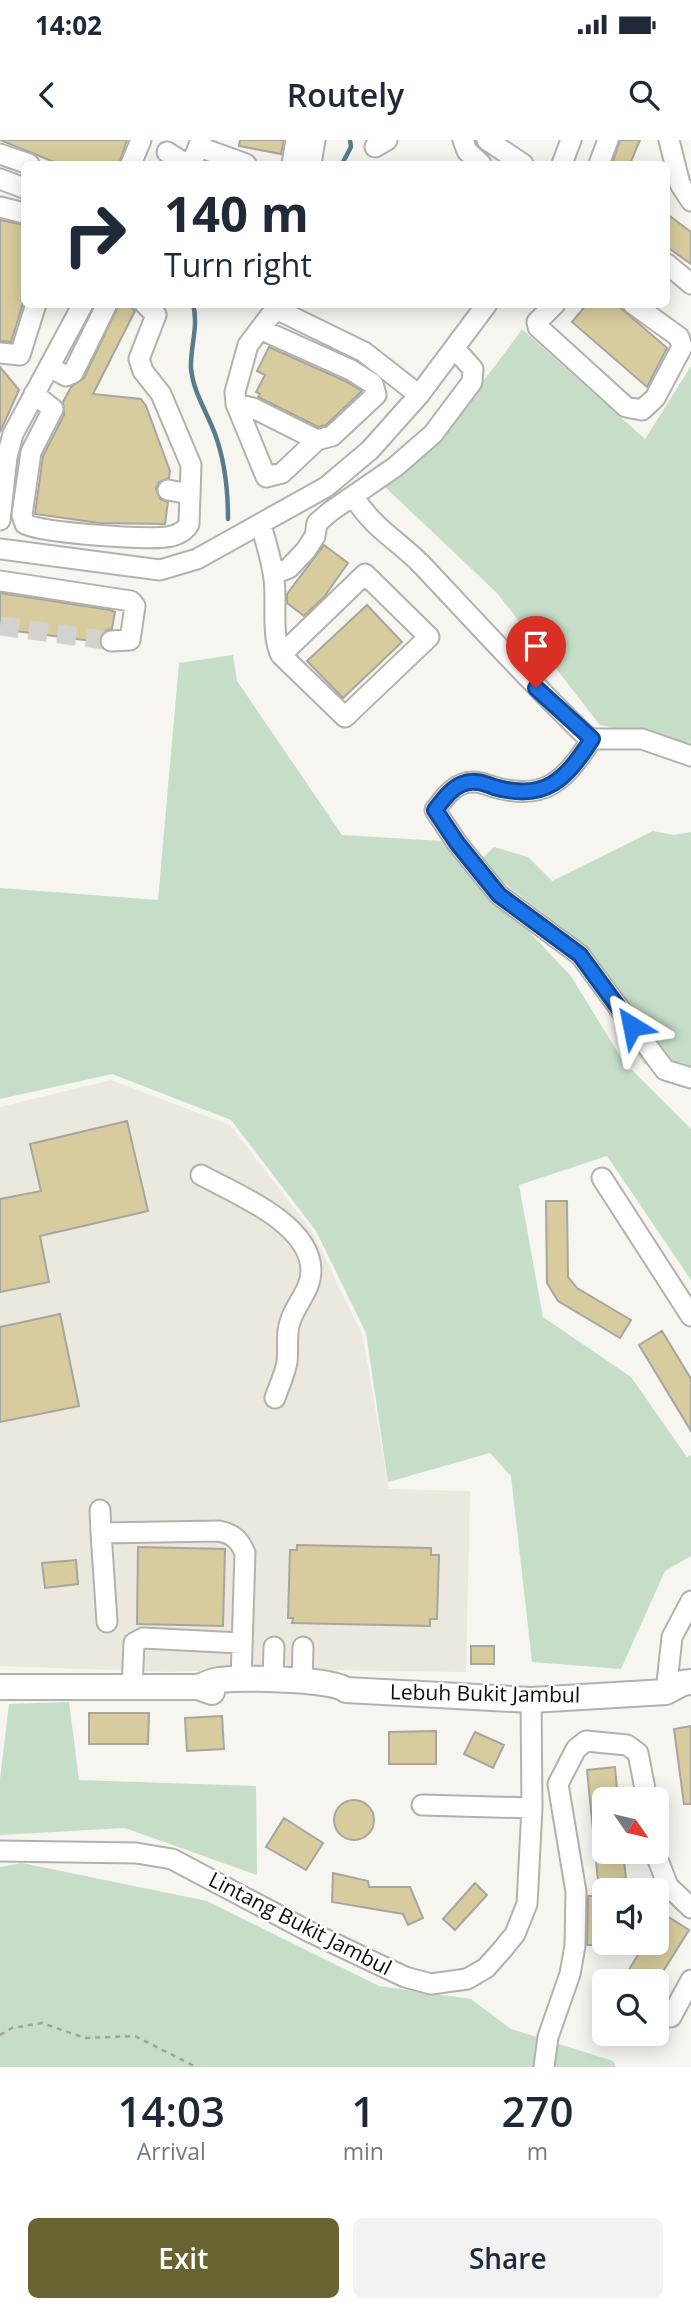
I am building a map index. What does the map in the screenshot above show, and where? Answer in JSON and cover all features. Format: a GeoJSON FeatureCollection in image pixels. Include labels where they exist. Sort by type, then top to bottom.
{"type":"FeatureCollection","features":[{"type":"Feature","properties":{"kind":"main road","name":"Lebuh Bukit Jambul"},"geometry":{"type":"LineString","coordinates":[[0,1687],[132,1689],[198,1687],[217,1680],[241,1680],[331,1684],[346,1690],[531,1700],[666,1692],[691,1682]]}},
{"type":"Feature","properties":{"kind":"main road","name":"Lebuh Bukit Jambul"},"geometry":{"type":"LineString","coordinates":[[198,1687],[215,1693],[330,1697],[346,1690]]}},
{"type":"Feature","properties":{"kind":"main road","name":"Lebuh Bukit Jambul"},"geometry":{"type":"LineString","coordinates":[[666,1692],[691,1701]]}},
{"type":"Feature","properties":{"kind":"street"},"geometry":{"type":"LineString","coordinates":[[132,161],[141,140]]}},
{"type":"Feature","properties":{"kind":"street"},"geometry":{"type":"LineString","coordinates":[[292,161],[296,140]]}},
{"type":"Feature","properties":{"kind":"street"},"geometry":{"type":"LineString","coordinates":[[312,161],[315,140]]}},
{"type":"Feature","properties":{"kind":"street"},"geometry":{"type":"LineString","coordinates":[[463,140],[471,156],[477,161]]}},
{"type":"Feature","properties":{"kind":"street"},"geometry":{"type":"LineString","coordinates":[[487,140],[518,161]]}},
{"type":"Feature","properties":{"kind":"street"},"geometry":{"type":"LineString","coordinates":[[563,161],[571,140]]}},
{"type":"Feature","properties":{"kind":"street"},"geometry":{"type":"LineString","coordinates":[[600,161],[608,140]]}},
{"type":"Feature","properties":{"kind":"street"},"geometry":{"type":"LineString","coordinates":[[669,140],[680,184],[691,201]]}},
{"type":"Feature","properties":{"kind":"street"},"geometry":{"type":"LineString","coordinates":[[188,161],[193,160],[200,143],[239,161]]}},
{"type":"Feature","properties":{"kind":"street"},"geometry":{"type":"LineString","coordinates":[[0,154],[21,161]]}},
{"type":"Feature","properties":{"kind":"street"},"geometry":{"type":"LineString","coordinates":[[0,179],[21,187]]}},
{"type":"Feature","properties":{"kind":"street"},"geometry":{"type":"LineString","coordinates":[[0,207],[21,212]]}},
{"type":"Feature","properties":{"kind":"street"},"geometry":{"type":"LineString","coordinates":[[670,266],[691,284]]}},
{"type":"Feature","properties":{"kind":"street"},"geometry":{"type":"LineString","coordinates":[[0,353],[20,355],[35,308]]}},
{"type":"Feature","properties":{"kind":"street"},"geometry":{"type":"LineString","coordinates":[[0,520],[10,446],[34,394],[81,308]]}},
{"type":"Feature","properties":{"kind":"street"},"geometry":{"type":"LineString","coordinates":[[50,367],[66,376],[73,373],[105,308]]}},
{"type":"Feature","properties":{"kind":"street"},"geometry":{"type":"LineString","coordinates":[[34,394],[54,409],[31,452],[22,515],[25,524],[146,539],[170,536],[188,527],[191,465],[161,394],[141,369],[140,354],[156,315],[149,308]]}},
{"type":"Feature","properties":{"kind":"street"},"geometry":{"type":"LineString","coordinates":[[260,329],[351,370],[375,387],[373,399],[332,436],[317,440],[282,472],[266,477],[236,404],[234,392],[248,345],[260,329],[280,308]]}},
{"type":"Feature","properties":{"kind":"street"},"geometry":{"type":"LineString","coordinates":[[283,308],[364,352],[419,395]]}},
{"type":"Feature","properties":{"kind":"street"},"geometry":{"type":"LineString","coordinates":[[0,549],[160,570],[177,567],[261,525],[326,487],[370,450],[419,395],[484,308]]}},
{"type":"Feature","properties":{"kind":"street"},"geometry":{"type":"LineString","coordinates":[[542,308],[538,327],[626,407],[642,410],[655,398],[682,347],[679,337],[639,308]]}},
{"type":"Feature","properties":{"kind":"street"},"geometry":{"type":"LineString","coordinates":[[274,574],[289,568],[306,550],[315,536],[317,523],[395,467],[433,434],[472,382],[473,369],[455,349]]}},
{"type":"Feature","properties":{"kind":"street"},"geometry":{"type":"LineString","coordinates":[[236,404],[253,408],[317,440]]}},
{"type":"Feature","properties":{"kind":"street"},"geometry":{"type":"LineString","coordinates":[[168,490],[190,494]]}},
{"type":"Feature","properties":{"kind":"street"},"geometry":{"type":"LineString","coordinates":[[353,496],[369,521],[418,562],[536,688],[592,739],[642,739],[691,755]]}},
{"type":"Feature","properties":{"kind":"street"},"geometry":{"type":"LineString","coordinates":[[261,525],[274,574],[277,616],[275,643],[281,655],[345,717],[429,637],[368,574],[281,655]]}},
{"type":"Feature","properties":{"kind":"street"},"geometry":{"type":"LineString","coordinates":[[92,595],[97,563]]}},
{"type":"Feature","properties":{"kind":"street"},"geometry":{"type":"LineString","coordinates":[[0,581],[131,601],[135,606],[130,640],[111,641]]}},
{"type":"Feature","properties":{"kind":"street"},"geometry":{"type":"LineString","coordinates":[[592,739],[574,766],[549,787],[520,791],[472,781],[451,790],[435,810],[457,843],[499,895],[580,955],[665,1070],[691,1078]]}},
{"type":"Feature","properties":{"kind":"street"},"geometry":{"type":"LineString","coordinates":[[201,1175],[265,1209],[289,1229],[307,1251],[311,1271],[305,1297],[291,1318],[286,1343],[287,1361],[275,1398]]}},
{"type":"Feature","properties":{"kind":"street"},"geometry":{"type":"LineString","coordinates":[[602,1178],[691,1316]]}},
{"type":"Feature","properties":{"kind":"street"},"geometry":{"type":"LineString","coordinates":[[100,1510],[107,1622]]}},
{"type":"Feature","properties":{"kind":"street"},"geometry":{"type":"LineString","coordinates":[[101,1533],[219,1531],[231,1534],[240,1541],[245,1553],[240,1643],[241,1680]]}},
{"type":"Feature","properties":{"kind":"street"},"geometry":{"type":"LineString","coordinates":[[666,1692],[672,1637],[691,1601]]}},
{"type":"Feature","properties":{"kind":"street"},"geometry":{"type":"LineString","coordinates":[[132,1689],[131,1654],[134,1643],[144,1638],[240,1643]]}},
{"type":"Feature","properties":{"kind":"street"},"geometry":{"type":"LineString","coordinates":[[273,1681],[274,1647]]}},
{"type":"Feature","properties":{"kind":"street"},"geometry":{"type":"LineString","coordinates":[[302,1682],[303,1647]]}},
{"type":"Feature","properties":{"kind":"street","name":"Lintang Bukit Jambul"},"geometry":{"type":"LineString","coordinates":[[0,1851],[136,1853],[172,1859],[365,1960],[404,1977],[431,1984],[467,1979],[486,1968],[515,1934],[527,1903],[532,1808],[531,1700]]}},
{"type":"Feature","properties":{"kind":"street"},"geometry":{"type":"LineString","coordinates":[[544,2067],[548,2036],[570,1974],[575,1946],[576,1892],[558,1784],[576,1749],[586,1741],[627,1745],[638,1752],[645,1787]]}},
{"type":"Feature","properties":{"kind":"street"},"geometry":{"type":"LineString","coordinates":[[532,1783],[558,1784]]}},
{"type":"Feature","properties":{"kind":"street"},"geometry":{"type":"LineString","coordinates":[[422,1805],[532,1808]]}},
{"type":"Feature","properties":{"kind":"street"},"geometry":{"type":"LineString","coordinates":[[669,1887],[691,1908]]}},
{"type":"Feature","properties":{"kind":"street"},"geometry":{"type":"LineString","coordinates":[[671,2017],[691,1980]]}},
{"type":"Feature","properties":{"kind":"path"},"geometry":{"type":"LineString","coordinates":[[0,2035],[12,2028],[42,2023],[85,2038],[135,2036],[196,2067]]}},
{"type":"Feature","properties":{"kind":"shaded area"},"geometry":{"type":"Polygon","coordinates":[[[111,1080],[230,1125],[312,1231],[363,1336],[389,1489],[470,1491],[466,1672],[252,1669],[169,1672],[0,1666],[0,1107],[111,1080]]]}},
{"type":"Feature","properties":{"kind":"green space"},"geometry":{"type":"Polygon","coordinates":[[[522,329],[645,439],[691,366],[691,743],[600,725],[497,593],[385,487],[458,411],[522,329]]]}},
{"type":"Feature","properties":{"kind":"green space"},"geometry":{"type":"Polygon","coordinates":[[[233,655],[237,681],[342,835],[443,841],[571,976],[623,1061],[691,1129],[691,1280],[607,1156],[519,1185],[543,1317],[631,1377],[687,1457],[691,1455],[691,1556],[665,1571],[621,1669],[532,1662],[511,1476],[490,1453],[388,1482],[366,1333],[316,1231],[231,1120],[112,1074],[0,1099],[0,888],[158,900],[179,663],[233,655]]]}},
{"type":"Feature","properties":{"kind":"green space"},"geometry":{"type":"Polygon","coordinates":[[[653,831],[674,835],[691,832],[691,1089],[689,1083],[644,1064],[564,929],[478,863],[494,847],[528,857],[552,881],[653,831]]]}},
{"type":"Feature","properties":{"kind":"green space"},"geometry":{"type":"Polygon","coordinates":[[[69,1702],[79,1780],[256,1786],[257,1875],[125,1828],[0,1835],[0,1779],[9,1704],[69,1702]]]}},
{"type":"Feature","properties":{"kind":"green space"},"geometry":{"type":"Polygon","coordinates":[[[22,1863],[207,1901],[379,1986],[471,1999],[511,2029],[613,2061],[616,2067],[0,2067],[0,1867],[22,1863]]]}},
{"type":"Feature","properties":{"kind":"building"},"geometry":{"type":"Polygon","coordinates":[[[0,140],[127,140],[120,161],[52,161],[0,140]]]}},
{"type":"Feature","properties":{"kind":"building"},"geometry":{"type":"Polygon","coordinates":[[[240,140],[284,140],[281,154],[239,146],[240,140]]]}},
{"type":"Feature","properties":{"kind":"building"},"geometry":{"type":"Polygon","coordinates":[[[620,140],[640,140],[631,161],[613,161],[620,140]]]}},
{"type":"Feature","properties":{"kind":"building"},"geometry":{"type":"Polygon","coordinates":[[[670,216],[691,232],[691,264],[670,249],[670,216]]]}},
{"type":"Feature","properties":{"kind":"building"},"geometry":{"type":"Polygon","coordinates":[[[0,220],[21,224],[22,308],[11,342],[0,341],[0,220]]]}},
{"type":"Feature","properties":{"kind":"building"},"geometry":{"type":"Polygon","coordinates":[[[117,308],[132,308],[135,311],[93,394],[141,399],[146,406],[170,471],[169,478],[159,482],[156,488],[160,499],[168,502],[165,524],[99,523],[35,514],[43,456],[64,415],[63,402],[71,387],[84,378],[117,308]]]}},
{"type":"Feature","properties":{"kind":"building"},"geometry":{"type":"Polygon","coordinates":[[[584,308],[621,308],[667,348],[647,387],[572,322],[584,308]]]}},
{"type":"Feature","properties":{"kind":"building"},"geometry":{"type":"Polygon","coordinates":[[[269,347],[362,391],[326,425],[318,427],[258,397],[260,394],[256,392],[265,375],[257,371],[269,347]]]}},
{"type":"Feature","properties":{"kind":"building"},"geometry":{"type":"Polygon","coordinates":[[[0,367],[19,390],[0,432],[0,367]]]}},
{"type":"Feature","properties":{"kind":"building"},"geometry":{"type":"Polygon","coordinates":[[[324,545],[348,563],[324,597],[304,616],[287,603],[287,594],[324,545]]]}},
{"type":"Feature","properties":{"kind":"building"},"geometry":{"type":"Polygon","coordinates":[[[0,593],[110,610],[115,612],[112,629],[104,631],[99,642],[0,629],[0,593]]]}},
{"type":"Feature","properties":{"kind":"building"},"geometry":{"type":"Polygon","coordinates":[[[367,605],[402,642],[343,698],[307,661],[367,605]]]}},
{"type":"Feature","properties":{"kind":"building"},"geometry":{"type":"Polygon","coordinates":[[[127,1121],[148,1211],[40,1236],[49,1282],[0,1292],[0,1199],[41,1191],[30,1144],[127,1121]]]}},
{"type":"Feature","properties":{"kind":"building"},"geometry":{"type":"Polygon","coordinates":[[[546,1201],[567,1201],[568,1277],[577,1288],[631,1320],[620,1338],[558,1301],[547,1283],[546,1201]]]}},
{"type":"Feature","properties":{"kind":"building"},"geometry":{"type":"Polygon","coordinates":[[[60,1314],[79,1406],[0,1422],[0,1327],[60,1314]]]}},
{"type":"Feature","properties":{"kind":"building"},"geometry":{"type":"Polygon","coordinates":[[[662,1331],[691,1379],[691,1431],[639,1345],[662,1331]]]}},
{"type":"Feature","properties":{"kind":"building"},"geometry":{"type":"Polygon","coordinates":[[[297,1545],[431,1548],[431,1555],[439,1555],[437,1619],[430,1619],[430,1626],[292,1623],[293,1618],[288,1618],[290,1550],[297,1550],[297,1545]]]}},
{"type":"Feature","properties":{"kind":"building"},"geometry":{"type":"Polygon","coordinates":[[[138,1547],[225,1549],[223,1626],[137,1624],[138,1547]]]}},
{"type":"Feature","properties":{"kind":"building"},"geometry":{"type":"Polygon","coordinates":[[[76,1560],[78,1584],[45,1588],[42,1563],[76,1560]]]}},
{"type":"Feature","properties":{"kind":"building"},"geometry":{"type":"Polygon","coordinates":[[[471,1646],[494,1646],[494,1664],[471,1664],[471,1646]]]}},
{"type":"Feature","properties":{"kind":"building"},"geometry":{"type":"Polygon","coordinates":[[[89,1713],[149,1713],[148,1744],[89,1744],[89,1713]]]}},
{"type":"Feature","properties":{"kind":"building"},"geometry":{"type":"Polygon","coordinates":[[[222,1716],[224,1749],[187,1751],[185,1718],[222,1716]]]}},
{"type":"Feature","properties":{"kind":"building"},"geometry":{"type":"Polygon","coordinates":[[[691,1726],[691,1804],[684,1804],[674,1729],[691,1726]]]}},
{"type":"Feature","properties":{"kind":"building"},"geometry":{"type":"Polygon","coordinates":[[[436,1731],[436,1764],[389,1764],[389,1732],[436,1731]]]}},
{"type":"Feature","properties":{"kind":"building"},"geometry":{"type":"Polygon","coordinates":[[[475,1732],[504,1745],[493,1768],[464,1754],[475,1732]]]}},
{"type":"Feature","properties":{"kind":"building"},"geometry":{"type":"Polygon","coordinates":[[[615,1767],[617,1787],[592,1787],[592,1820],[587,1770],[615,1767]]]}},
{"type":"Feature","properties":{"kind":"building"},"geometry":{"type":"Polygon","coordinates":[[[354,1800],[362,1801],[368,1806],[373,1812],[373,1828],[368,1834],[362,1839],[354,1840],[346,1839],[340,1834],[335,1828],[334,1820],[335,1812],[340,1806],[346,1801],[354,1800]]]}},
{"type":"Feature","properties":{"kind":"building"},"geometry":{"type":"Polygon","coordinates":[[[284,1818],[323,1843],[306,1870],[266,1847],[284,1818]]]}},
{"type":"Feature","properties":{"kind":"building"},"geometry":{"type":"Polygon","coordinates":[[[596,1864],[624,1864],[626,1878],[598,1878],[596,1864]]]}},
{"type":"Feature","properties":{"kind":"building"},"geometry":{"type":"Polygon","coordinates":[[[333,1873],[368,1881],[369,1887],[410,1887],[423,1918],[408,1925],[403,1914],[332,1902],[333,1873]]]}},
{"type":"Feature","properties":{"kind":"building"},"geometry":{"type":"Polygon","coordinates":[[[475,1883],[487,1895],[455,1930],[443,1919],[475,1883]]]}},
{"type":"Feature","properties":{"kind":"building"},"geometry":{"type":"Polygon","coordinates":[[[588,1896],[592,1896],[592,1945],[587,1945],[588,1896]]]}},
{"type":"Feature","properties":{"kind":"building"},"geometry":{"type":"Polygon","coordinates":[[[669,1917],[689,1930],[665,1969],[629,1969],[638,1955],[669,1955],[669,1917]]]}},
{"type":"Feature","properties":{"kind":"waterway"},"geometry":{"type":"LineString","coordinates":[[344,161],[351,147],[350,140]]}},
{"type":"Feature","properties":{"kind":"waterway"},"geometry":{"type":"LineString","coordinates":[[194,308],[192,377],[221,455],[227,486],[228,519]]}},
{"type":"Feature","properties":{"kind":"tunnel"},"geometry":{"type":"LineString","coordinates":[[0,626],[111,641]]}},
{"type":"Feature","properties":{"kind":"route"},"geometry":{"type":"LineString","coordinates":[[536,688],[584,735],[592,739],[574,766],[561,779],[537,791],[503,789],[472,781],[464,783],[451,790],[435,810],[457,843],[499,895],[580,955],[632,1026]]}}]}
